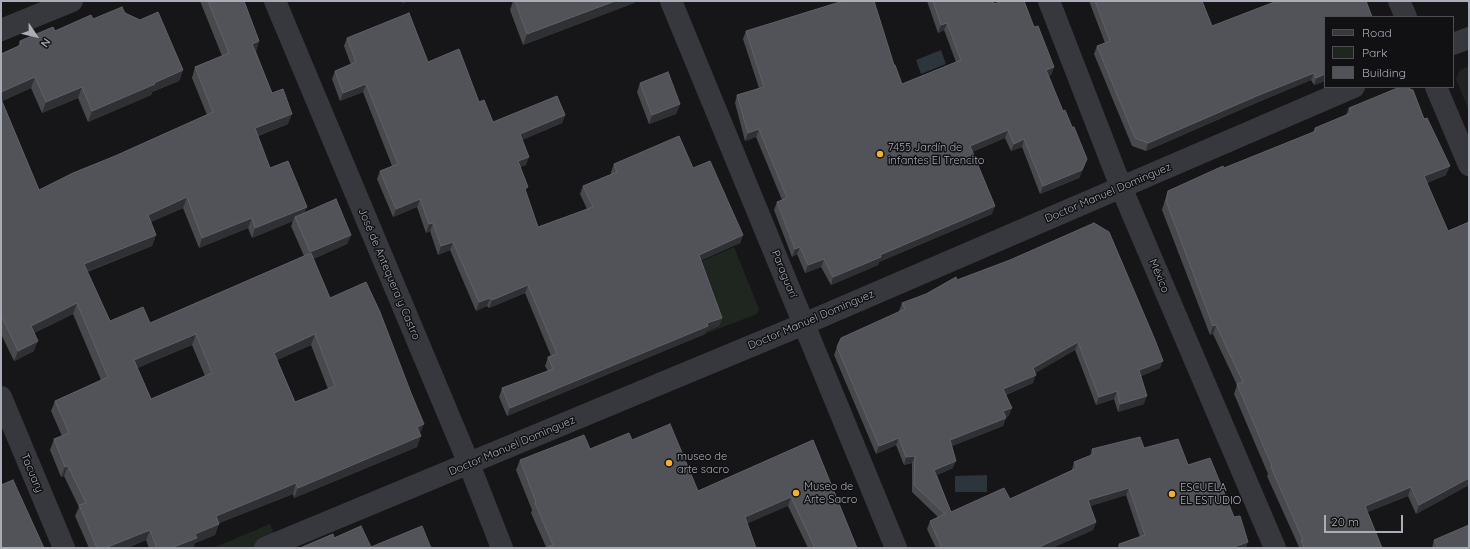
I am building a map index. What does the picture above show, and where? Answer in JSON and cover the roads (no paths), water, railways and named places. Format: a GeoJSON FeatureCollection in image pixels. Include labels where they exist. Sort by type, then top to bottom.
{"type":"FeatureCollection","features":[{"type":"Feature","properties":{"kind":"street"},"geometry":{"type":"LineString","coordinates":[[1,30],[72,1]]}},
{"type":"Feature","properties":{"kind":"street","name":"José de Antequera y Castro"},"geometry":{"type":"LineString","coordinates":[[275,1],[469,464],[502,548]]}},
{"type":"Feature","properties":{"kind":"street","name":"Paraguarí"},"geometry":{"type":"LineString","coordinates":[[671,1],[896,548]]}},
{"type":"Feature","properties":{"kind":"street","name":"México"},"geometry":{"type":"LineString","coordinates":[[1048,1],[1121,187],[1275,548]]}},
{"type":"Feature","properties":{"kind":"street"},"geometry":{"type":"LineString","coordinates":[[1399,1],[1406,16]]}},
{"type":"Feature","properties":{"kind":"street"},"geometry":{"type":"LineString","coordinates":[[1454,44],[1469,38]]}},
{"type":"Feature","properties":{"kind":"street","name":"Doctor Manuel Dominguez"},"geometry":{"type":"LineString","coordinates":[[265,548],[804,324],[1352,88]]}},
{"type":"Feature","properties":{"kind":"street"},"geometry":{"type":"LineString","coordinates":[[1436,88],[1469,165]]}},
{"type":"Feature","properties":{"kind":"street","name":"Tacuary"},"geometry":{"type":"LineString","coordinates":[[1,397],[64,548]]}},
{"type":"Feature","properties":{"kind":"place","name":"7455 Jardín de infantes El Trencito"},"geometry":{"type":"Point","coordinates":[880,154]}},
{"type":"Feature","properties":{"kind":"place","name":"museo de arte sacro"},"geometry":{"type":"Point","coordinates":[669,463]}},
{"type":"Feature","properties":{"kind":"place","name":"Museo de Arte Sacro"},"geometry":{"type":"Point","coordinates":[796,493]}},
{"type":"Feature","properties":{"kind":"place","name":"ESCUELA EL ESTUDIO"},"geometry":{"type":"Point","coordinates":[1172,494]}}]}
